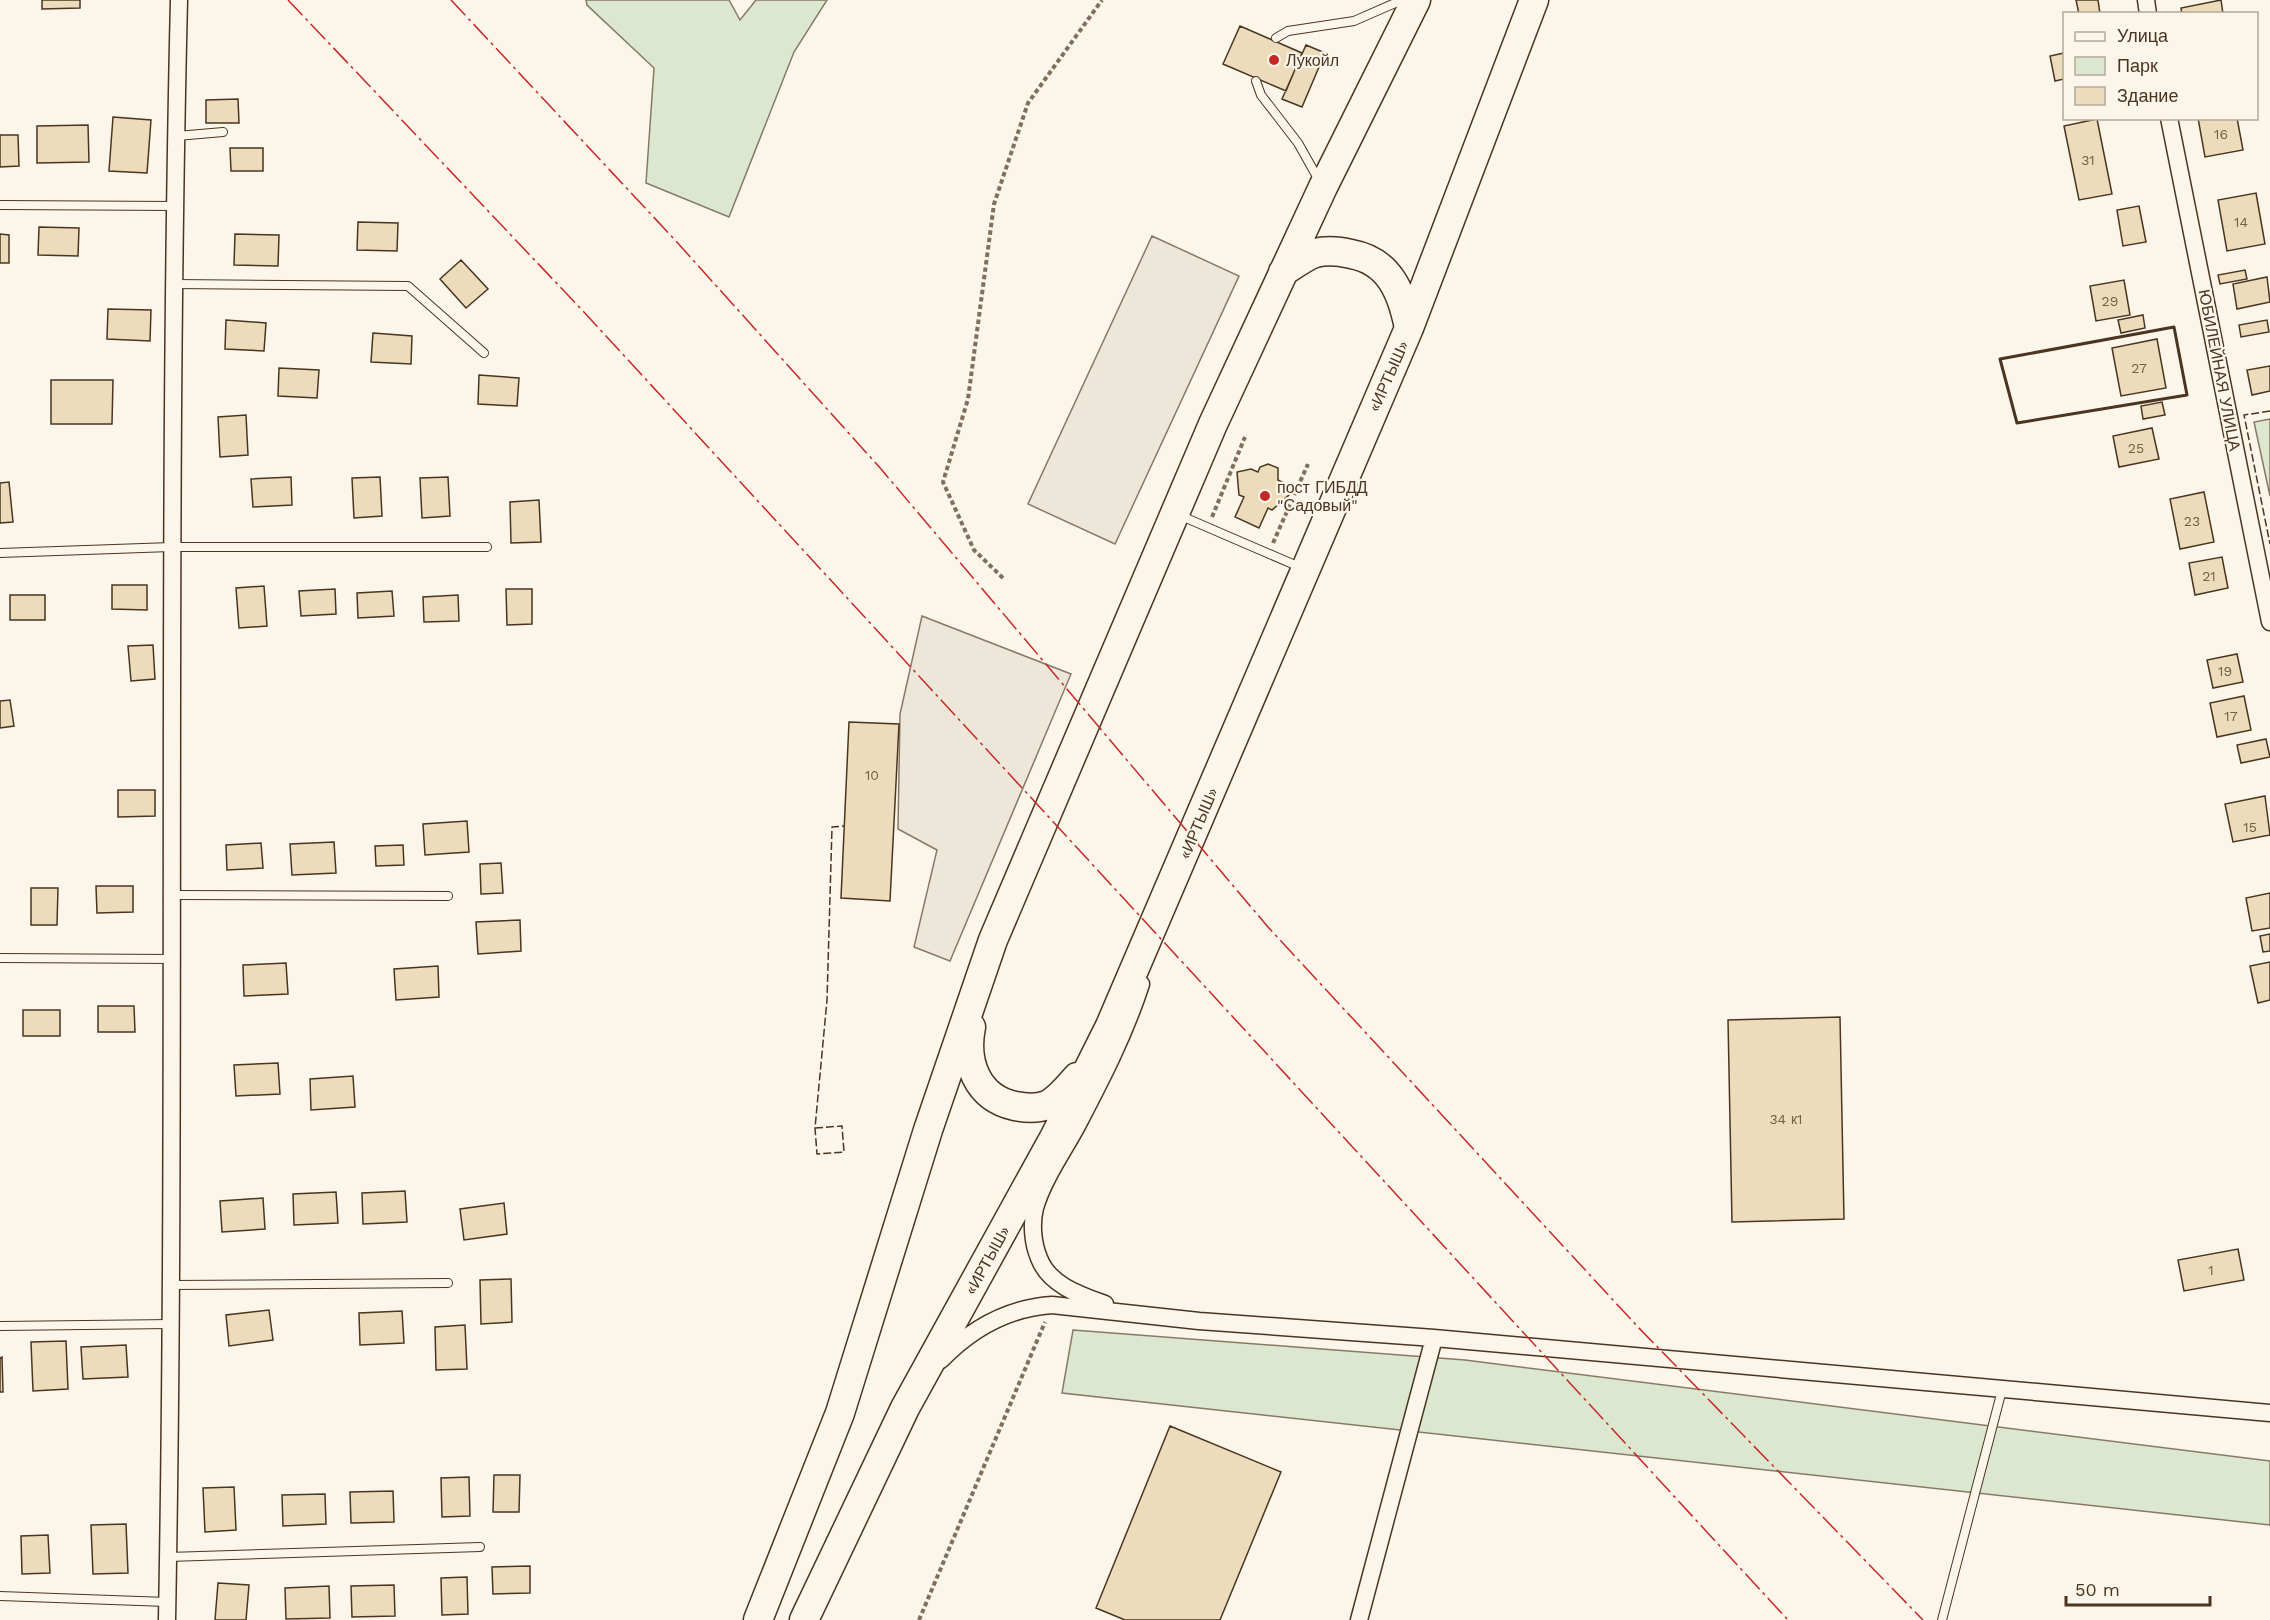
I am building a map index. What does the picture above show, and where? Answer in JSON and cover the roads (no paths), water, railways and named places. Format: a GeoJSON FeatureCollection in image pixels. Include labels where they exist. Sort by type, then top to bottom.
{"type":"FeatureCollection","features":[{"type":"Feature","properties":{"kind":"highway"},"geometry":{"type":"LineString","coordinates":[[758,1620],[840,1413],[928,1130],[993,940],[1174,513],[1282,272],[1416,0]]}},
{"type":"Feature","properties":{"kind":"highway","name":"«ИРТЫШ»"},"geometry":{"type":"LineString","coordinates":[[804,1620],[905,1408],[1055,1136],[1110,1026],[1410,328],[1534,0]]}},
{"type":"Feature","properties":{"kind":"highway"},"geometry":{"type":"LineString","coordinates":[[1282,272],[1314,254],[1336,251],[1377,263],[1393,279],[1403,299],[1410,328]]}},
{"type":"Feature","properties":{"kind":"highway"},"geometry":{"type":"LineString","coordinates":[[981,975],[968,1040],[970,1064],[979,1084],[993,1097],[1009,1104],[1025,1108],[1045,1106],[1060,1096],[1077,1077],[1110,1026]]}},
{"type":"Feature","properties":{"kind":"street"},"geometry":{"type":"LineString","coordinates":[[167,1620],[173,959],[171,548],[179,0]]}},
{"type":"Feature","properties":{"kind":"street","name":"ЮБИЛЕЙНАЯ УЛИЦА"},"geometry":{"type":"LineString","coordinates":[[2169,120],[2270,622]]}},
{"type":"Feature","properties":{"kind":"street"},"geometry":{"type":"LineString","coordinates":[[1131,1313],[1072,1291],[1050,1275],[1039,1259],[1033,1224],[1043,1188],[1092,1098],[1131,1017],[1179,868]]}},
{"type":"Feature","properties":{"kind":"street"},"geometry":{"type":"LineString","coordinates":[[905,1408],[932,1369],[954,1346],[1000,1316],[1030,1306],[1052,1305],[2270,1413]]}},
{"type":"Feature","properties":{"kind":"street"},"geometry":{"type":"LineString","coordinates":[[1359,1620],[1434,1338]]}},
{"type":"Feature","properties":{"kind":"lane"},"geometry":{"type":"LineString","coordinates":[[1276,38],[1288,31],[1354,21],[1402,0]]}},
{"type":"Feature","properties":{"kind":"lane"},"geometry":{"type":"LineString","coordinates":[[1256,81],[1261,95],[1298,143],[1323,188]]}},
{"type":"Feature","properties":{"kind":"lane"},"geometry":{"type":"LineString","coordinates":[[177,136],[223,132]]}},
{"type":"Feature","properties":{"kind":"lane"},"geometry":{"type":"LineString","coordinates":[[0,205],[176,206]]}},
{"type":"Feature","properties":{"kind":"lane"},"geometry":{"type":"LineString","coordinates":[[174,284],[408,286],[484,353]]}},
{"type":"Feature","properties":{"kind":"lane"},"geometry":{"type":"LineString","coordinates":[[1174,513],[1306,569]]}},
{"type":"Feature","properties":{"kind":"lane"},"geometry":{"type":"LineString","coordinates":[[0,553],[171,548],[486,547]]}},
{"type":"Feature","properties":{"kind":"lane"},"geometry":{"type":"LineString","coordinates":[[173,894],[448,896]]}},
{"type":"Feature","properties":{"kind":"lane"},"geometry":{"type":"LineString","coordinates":[[0,958],[173,959]]}},
{"type":"Feature","properties":{"kind":"lane"},"geometry":{"type":"LineString","coordinates":[[171,1285],[448,1283]]}},
{"type":"Feature","properties":{"kind":"lane"},"geometry":{"type":"LineString","coordinates":[[0,1326],[171,1324]]}},
{"type":"Feature","properties":{"kind":"lane"},"geometry":{"type":"LineString","coordinates":[[1942,1620],[2002,1390]]}},
{"type":"Feature","properties":{"kind":"lane"},"geometry":{"type":"LineString","coordinates":[[168,1557],[480,1547]]}},
{"type":"Feature","properties":{"kind":"lane"},"geometry":{"type":"LineString","coordinates":[[0,1596],[168,1602]]}},
{"type":"Feature","properties":{"kind":"place","name":"Лукойл"},"geometry":{"type":"Point","coordinates":[1274,60]}},
{"type":"Feature","properties":{"kind":"place","name":"пост ГИБДД \"Садовый\""},"geometry":{"type":"Point","coordinates":[1265,496]}}]}
